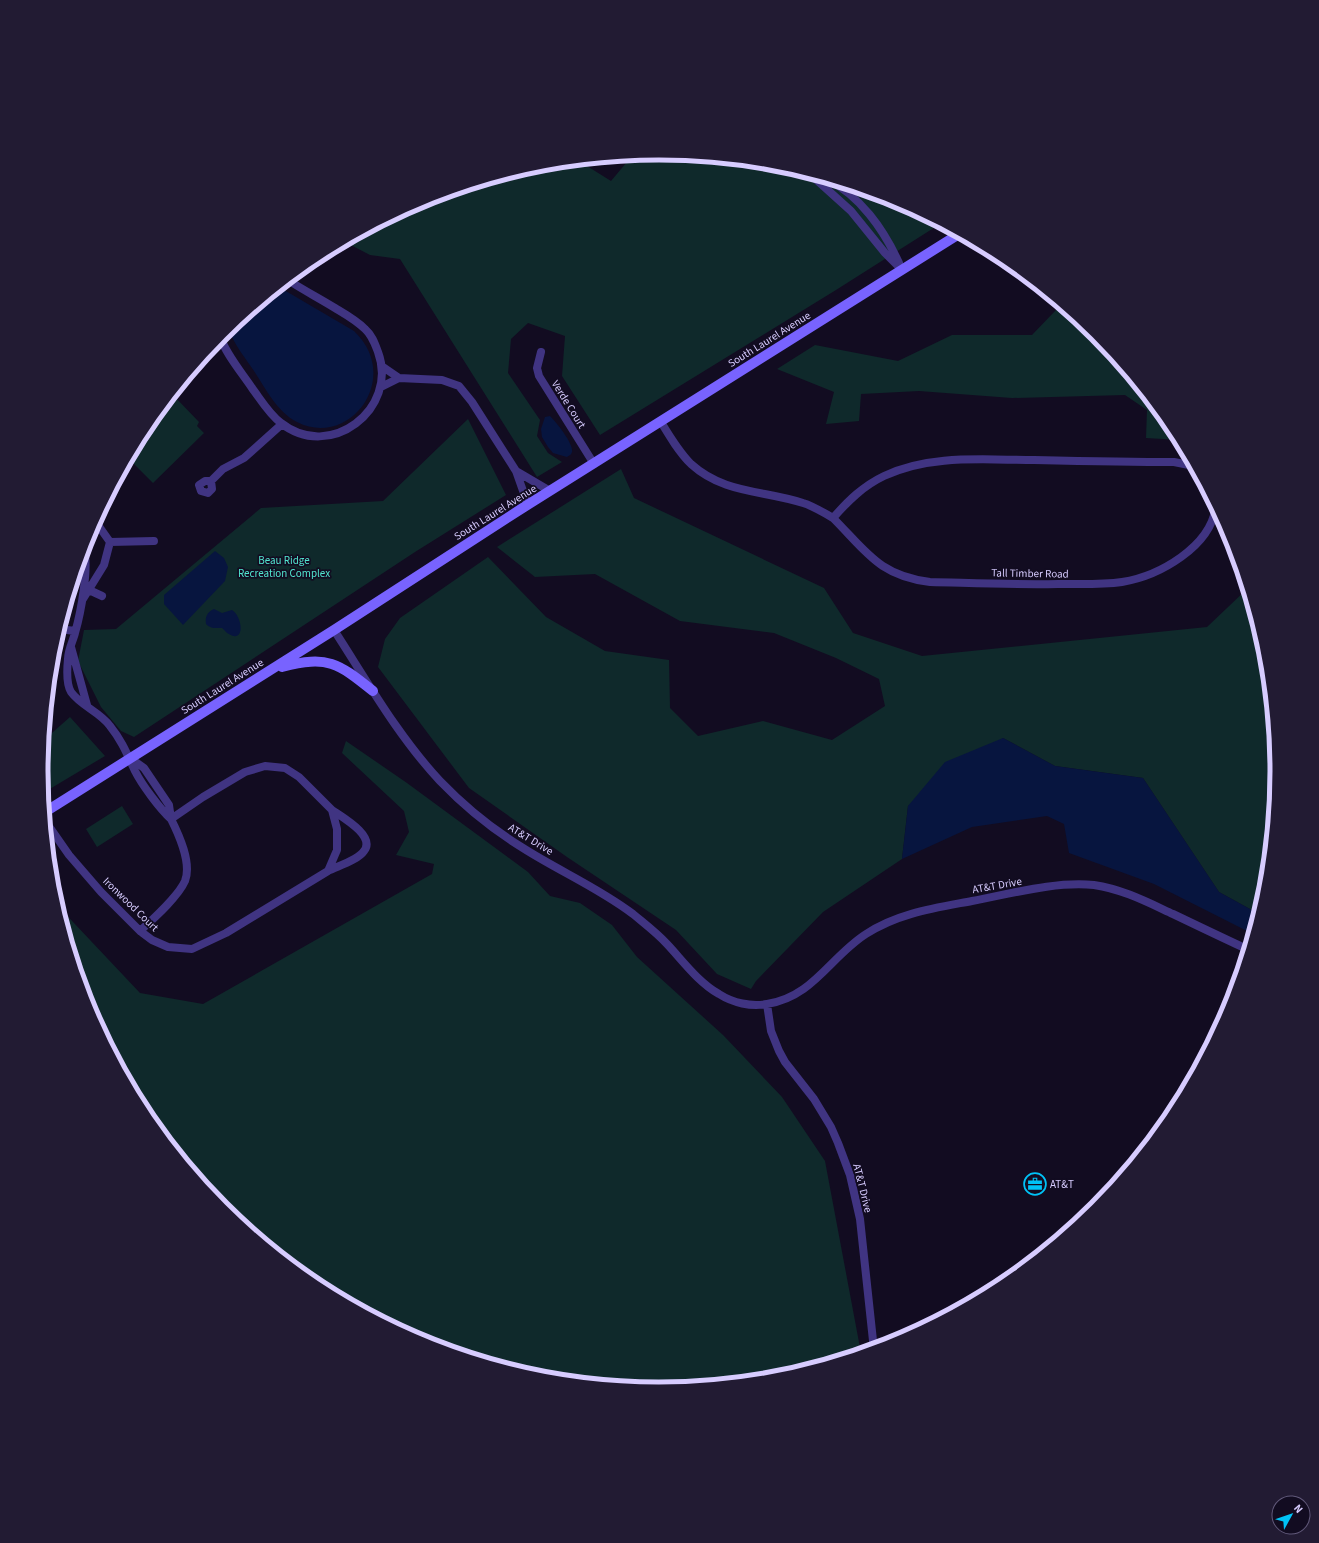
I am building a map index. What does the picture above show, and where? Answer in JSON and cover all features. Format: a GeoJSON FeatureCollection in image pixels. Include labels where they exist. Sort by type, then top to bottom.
{"type":"FeatureCollection","features":[{"type":"Feature","properties":{"kind":"main road","name":"South Laurel Avenue"},"geometry":{"type":"LineString","coordinates":[[49,809],[334,630],[550,491],[955,237]]}},
{"type":"Feature","properties":{"kind":"main road"},"geometry":{"type":"LineString","coordinates":[[267,672],[294,664],[320,661],[334,664],[350,673],[374,691]]}},
{"type":"Feature","properties":{"kind":"street"},"geometry":{"type":"LineString","coordinates":[[818,181],[851,211],[885,253],[902,270]]}},
{"type":"Feature","properties":{"kind":"street"},"geometry":{"type":"LineString","coordinates":[[841,188],[860,204],[881,230],[902,270]]}},
{"type":"Feature","properties":{"kind":"street"},"geometry":{"type":"LineString","coordinates":[[223,343],[253,389],[270,412],[282,424],[298,433],[323,436],[344,432],[354,426],[363,418],[371,407],[381,387],[383,367],[374,340],[366,329],[351,318],[292,282]]}},
{"type":"Feature","properties":{"kind":"street","name":"Verde Court"},"geometry":{"type":"LineString","coordinates":[[542,352],[537,368],[539,376],[594,464]]}},
{"type":"Feature","properties":{"kind":"street"},"geometry":{"type":"LineString","coordinates":[[383,367],[399,378]]}},
{"type":"Feature","properties":{"kind":"street"},"geometry":{"type":"LineString","coordinates":[[381,387],[399,378],[442,380],[459,386],[472,402],[516,471],[528,505]]}},
{"type":"Feature","properties":{"kind":"street","name":"Tall Timber Road"},"geometry":{"type":"LineString","coordinates":[[661,422],[674,444],[686,458],[698,470],[712,479],[737,489],[803,503],[818,509],[832,518],[863,551],[883,567],[898,575],[917,581],[1040,584],[1103,584],[1123,582],[1151,574],[1187,553],[1203,536],[1213,520],[1214,515]]}},
{"type":"Feature","properties":{"kind":"street"},"geometry":{"type":"LineString","coordinates":[[211,481],[223,469],[244,458],[282,424]]}},
{"type":"Feature","properties":{"kind":"street"},"geometry":{"type":"LineString","coordinates":[[832,518],[852,497],[872,482],[897,470],[930,462],[947,460],[1009,460],[1174,462],[1188,465]]}},
{"type":"Feature","properties":{"kind":"street"},"geometry":{"type":"LineString","coordinates":[[516,471],[550,491]]}},
{"type":"Feature","properties":{"kind":"street"},"geometry":{"type":"LineString","coordinates":[[81,602],[104,565],[110,542],[99,527]]}},
{"type":"Feature","properties":{"kind":"street"},"geometry":{"type":"LineString","coordinates":[[110,542],[154,541]]}},
{"type":"Feature","properties":{"kind":"street"},"geometry":{"type":"LineString","coordinates":[[85,563],[81,602],[68,658],[68,682],[71,691],[108,724],[130,758],[135,771],[163,812],[172,819]]}},
{"type":"Feature","properties":{"kind":"street"},"geometry":{"type":"LineString","coordinates":[[89,590],[102,596]]}},
{"type":"Feature","properties":{"kind":"street"},"geometry":{"type":"LineString","coordinates":[[65,630],[75,631]]}},
{"type":"Feature","properties":{"kind":"street","name":"AT&T Drive"},"geometry":{"type":"LineString","coordinates":[[334,630],[422,760],[462,803],[485,823],[523,848],[601,892],[632,914],[663,940],[698,978],[713,991],[739,1003],[756,1005],[787,999],[806,988],[851,945],[866,934],[910,913],[1053,886],[1094,885],[1127,894],[1245,948]]}},
{"type":"Feature","properties":{"kind":"street"},"geometry":{"type":"LineString","coordinates":[[71,646],[87,705]]}},
{"type":"Feature","properties":{"kind":"street"},"geometry":{"type":"LineString","coordinates":[[130,758],[144,768],[169,805],[172,819],[182,841],[186,863],[185,880],[171,901],[140,932]]}},
{"type":"Feature","properties":{"kind":"street","name":"Ironwood Court"},"geometry":{"type":"LineString","coordinates":[[51,829],[78,866],[140,932],[152,940],[168,947],[192,949],[226,933],[328,871],[358,857],[364,851],[366,845],[365,838],[360,830],[332,810],[299,777],[285,768],[265,766],[245,772],[203,797],[172,819]]}},
{"type":"Feature","properties":{"kind":"street"},"geometry":{"type":"LineString","coordinates":[[150,793],[158,788]]}},
{"type":"Feature","properties":{"kind":"street"},"geometry":{"type":"LineString","coordinates":[[328,871],[337,850],[337,829],[332,810]]}},
{"type":"Feature","properties":{"kind":"street","name":"AT&T Drive"},"geometry":{"type":"LineString","coordinates":[[767,1004],[771,1031],[779,1051],[785,1062],[814,1099],[831,1127],[850,1174],[860,1219],[873,1344]]}},
{"type":"Feature","properties":{"kind":"green space"},"geometry":{"type":"Polygon","coordinates":[[[628,161],[699,161],[739,165],[818,181],[856,192],[936,226],[836,290],[600,435],[562,376],[565,336],[528,323],[511,339],[508,373],[540,420],[537,436],[548,453],[562,462],[537,477],[400,259],[370,255],[350,245],[389,223],[425,207],[463,192],[501,181],[540,172],[585,165],[611,181],[628,161]]]}},
{"type":"Feature","properties":{"kind":"green space"},"geometry":{"type":"Polygon","coordinates":[[[1056,306],[1092,339],[1119,368],[1145,399],[1173,440],[1146,438],[1147,410],[1125,395],[1012,398],[919,391],[861,394],[859,421],[826,424],[834,392],[777,369],[815,345],[898,361],[952,335],[1032,335],[1056,310],[1056,306]]]}},
{"type":"Feature","properties":{"kind":"green space"},"geometry":{"type":"Polygon","coordinates":[[[175,397],[199,422],[197,426],[204,433],[153,483],[132,462],[175,397]]]}},
{"type":"Feature","properties":{"kind":"green space","name":"Beau Ridge Recreation Complex"},"geometry":{"type":"Polygon","coordinates":[[[468,419],[506,495],[415,552],[134,737],[121,731],[101,707],[78,661],[84,630],[116,629],[261,508],[383,501],[468,419]]]}},
{"type":"Feature","properties":{"kind":"green space"},"geometry":{"type":"Polygon","coordinates":[[[621,469],[634,498],[824,588],[853,633],[922,656],[1207,627],[1244,592],[1259,652],[1266,692],[1270,732],[1270,811],[1266,851],[1254,911],[1219,892],[1143,778],[1055,766],[1003,738],[908,806],[902,859],[823,912],[756,981],[751,989],[717,974],[676,930],[567,857],[469,788],[378,667],[385,639],[400,618],[488,557],[546,617],[605,651],[669,660],[670,708],[698,736],[763,721],[832,740],[885,706],[879,679],[836,658],[774,633],[680,621],[595,574],[535,577],[497,547],[621,469]]]}},
{"type":"Feature","properties":{"kind":"green space"},"geometry":{"type":"Polygon","coordinates":[[[70,717],[105,756],[48,790],[49,736],[70,717]]]}},
{"type":"Feature","properties":{"kind":"green space"},"geometry":{"type":"Polygon","coordinates":[[[346,741],[407,783],[528,872],[550,896],[580,903],[612,925],[637,957],[723,1035],[782,1097],[825,1161],[860,1349],[818,1362],[779,1371],[739,1378],[699,1382],[620,1382],[580,1378],[501,1362],[463,1351],[389,1320],[320,1280],[287,1257],[256,1231],[227,1204],[200,1175],[174,1144],[151,1111],[111,1042],[80,968],[65,914],[140,993],[203,1004],[432,874],[434,864],[396,855],[409,832],[404,811],[342,753],[346,741]]]}},
{"type":"Feature","properties":{"kind":"green space"},"geometry":{"type":"Polygon","coordinates":[[[122,806],[133,824],[97,847],[86,829],[122,806]]]}},
{"type":"Feature","properties":{"kind":"water"},"geometry":{"type":"Polygon","coordinates":[[[283,289],[354,331],[368,349],[373,368],[371,387],[364,404],[351,417],[335,426],[317,428],[297,422],[290,418],[278,406],[231,335],[283,289]]]}},
{"type":"Feature","properties":{"kind":"water"},"geometry":{"type":"Polygon","coordinates":[[[550,416],[568,439],[572,448],[571,454],[567,457],[553,453],[542,437],[541,429],[545,417],[550,416]]]}},
{"type":"Feature","properties":{"kind":"water"},"geometry":{"type":"Polygon","coordinates":[[[215,551],[224,558],[228,567],[225,581],[183,625],[164,604],[164,595],[215,551]]]}},
{"type":"Feature","properties":{"kind":"water"},"geometry":{"type":"Polygon","coordinates":[[[214,609],[222,613],[232,610],[236,613],[241,628],[238,635],[234,636],[228,634],[222,628],[211,627],[206,624],[207,615],[214,609]]]}},
{"type":"Feature","properties":{"kind":"water"},"geometry":{"type":"Polygon","coordinates":[[[1003,738],[1055,766],[1143,778],[1219,892],[1254,911],[1249,932],[1154,884],[1069,853],[1064,824],[1047,816],[972,827],[902,859],[908,806],[945,762],[1003,738]]]}},
{"type":"Feature","properties":{"kind":"water"},"geometry":{"type":"Polygon","coordinates":[[[1271,753],[1271,770],[1269,755],[1271,753]]]}},
{"type":"Feature","properties":{"kind":"place","name":"AT&T"},"geometry":{"type":"Point","coordinates":[1035,1184]}}]}
